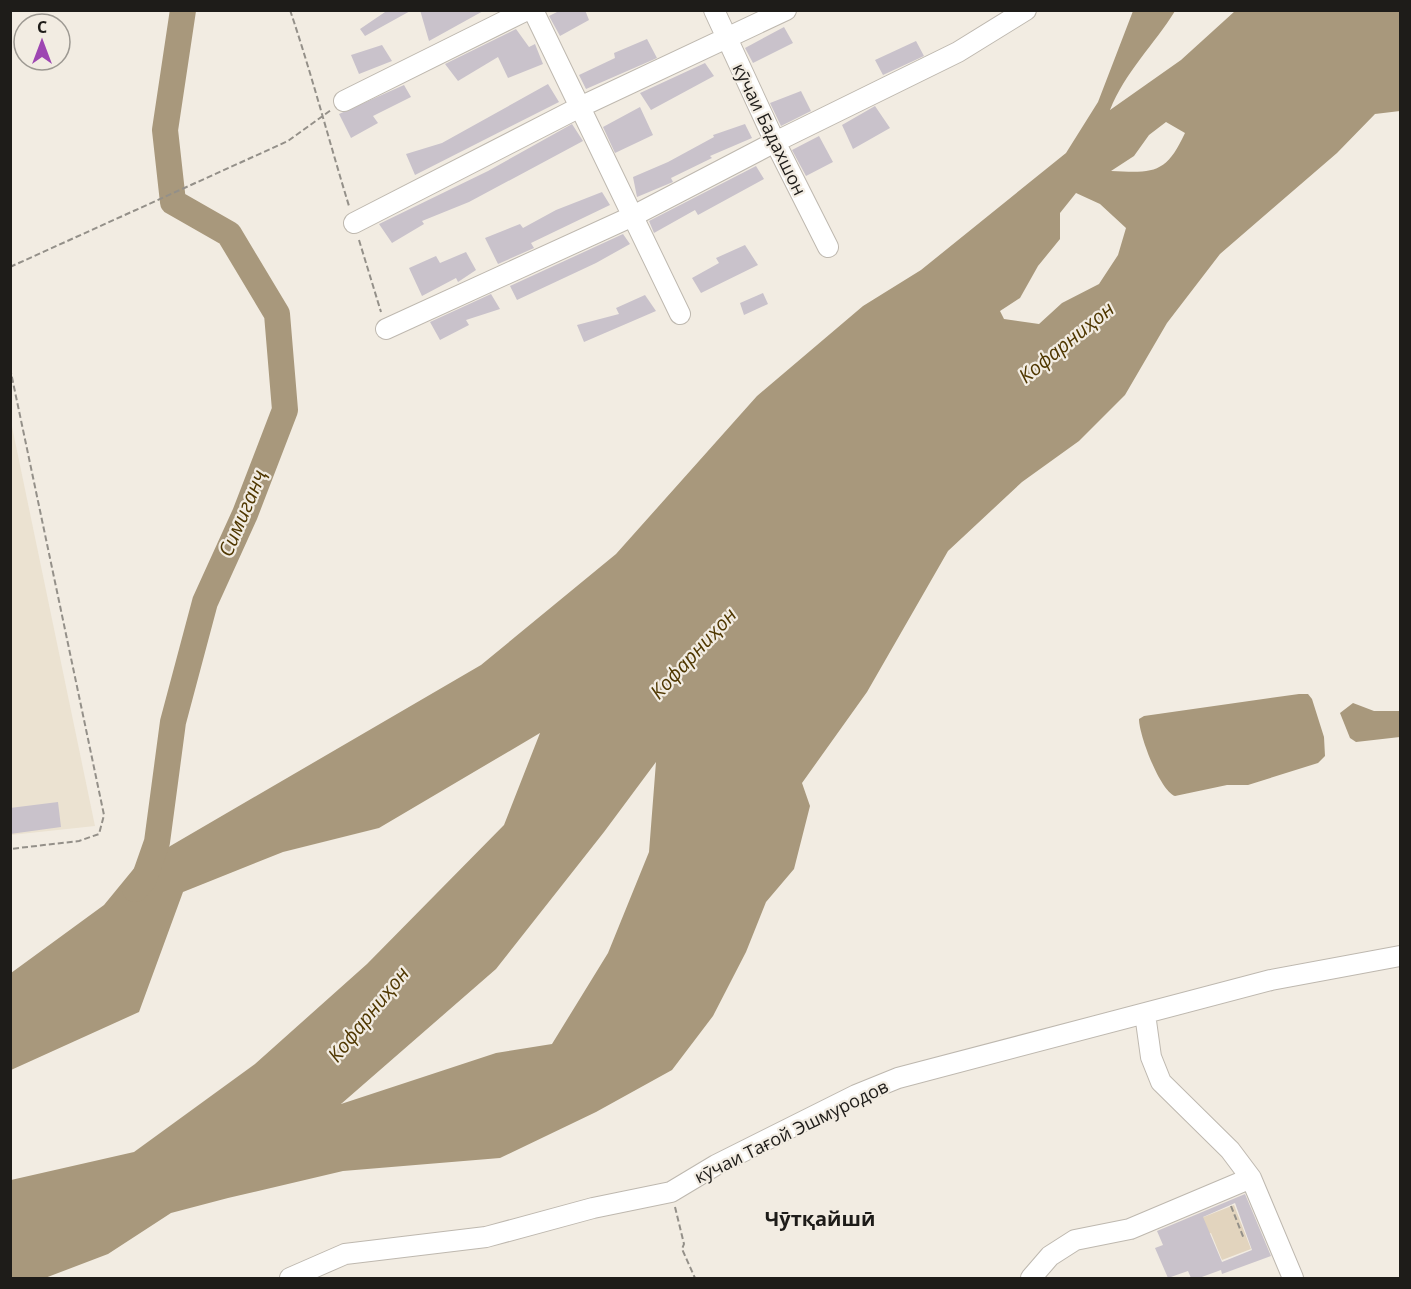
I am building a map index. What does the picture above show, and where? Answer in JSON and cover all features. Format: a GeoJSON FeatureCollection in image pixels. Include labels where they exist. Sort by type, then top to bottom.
{"type":"FeatureCollection","features":[{"type":"Feature","properties":{"kind":"street"},"geometry":{"type":"LineString","coordinates":[[344,102],[527,10]]}},
{"type":"Feature","properties":{"kind":"street"},"geometry":{"type":"LineString","coordinates":[[533,10],[681,314]]}},
{"type":"Feature","properties":{"kind":"street","name":"кӯчаи Бадахшон"},"geometry":{"type":"LineString","coordinates":[[714,10],[775,142],[828,247]]}},
{"type":"Feature","properties":{"kind":"street"},"geometry":{"type":"LineString","coordinates":[[354,223],[580,106],[786,10]]}},
{"type":"Feature","properties":{"kind":"street"},"geometry":{"type":"LineString","coordinates":[[386,329],[633,216],[775,142],[958,52],[1026,10]]}},
{"type":"Feature","properties":{"kind":"street","name":"кӯчаи Тағой Эшмуродов"},"geometry":{"type":"LineString","coordinates":[[290,1278],[345,1254],[486,1237],[592,1208],[671,1192],[726,1160],[856,1095],[898,1078],[1271,980],[1401,956]]}},
{"type":"Feature","properties":{"kind":"street"},"geometry":{"type":"LineString","coordinates":[[1145,1014],[1151,1057],[1161,1082],[1230,1150],[1251,1178],[1293,1278]]}},
{"type":"Feature","properties":{"kind":"street"},"geometry":{"type":"LineString","coordinates":[[1031,1278],[1050,1256],[1075,1240],[1130,1229],[1251,1178]]}},
{"type":"Feature","properties":{"kind":"path"},"geometry":{"type":"LineString","coordinates":[[290,10],[314,79],[322,117],[386,329]]}},
{"type":"Feature","properties":{"kind":"path"},"geometry":{"type":"LineString","coordinates":[[10,267],[288,141],[344,102]]}},
{"type":"Feature","properties":{"kind":"path"},"geometry":{"type":"LineString","coordinates":[[10,368],[104,815],[99,834],[79,841],[10,849]]}},
{"type":"Feature","properties":{"kind":"path"},"geometry":{"type":"LineString","coordinates":[[1224,1189],[1244,1239]]}},
{"type":"Feature","properties":{"kind":"path"},"geometry":{"type":"LineString","coordinates":[[671,1192],[684,1244],[682,1250],[695,1278]]}},
{"type":"Feature","properties":{"kind":"shaded area"},"geometry":{"type":"Polygon","coordinates":[[[10,417],[95,826],[11,835],[10,835],[10,417]]]}},
{"type":"Feature","properties":{"kind":"shaded area"},"geometry":{"type":"Polygon","coordinates":[[[1234,1205],[1251,1249],[1222,1260],[1211,1233],[1202,1236],[1196,1220],[1234,1205]]]}},
{"type":"Feature","properties":{"kind":"water","name":"Кофарниҳон"},"geometry":{"type":"Polygon","coordinates":[[[1400,10],[1400,111],[1375,114],[1337,153],[1220,254],[1167,323],[1125,395],[1079,441],[1022,482],[948,551],[867,692],[802,783],[810,806],[794,869],[766,902],[746,952],[713,1016],[672,1070],[596,1112],[500,1158],[343,1171],[228,1198],[171,1213],[108,1254],[45,1278],[11,1278],[11,1180],[134,1152],[255,1064],[367,964],[504,825],[540,733],[379,828],[283,852],[183,892],[139,1012],[11,1070],[11,973],[104,905],[136,866],[481,665],[616,554],[757,396],[863,306],[921,270],[1066,153],[1098,102],[1133,11],[1175,11],[1124,83],[1110,110],[1181,60],[1235,11],[1400,10]],[[1166,122],[1149,135],[1134,156],[1111,171],[1148,171],[1165,164],[1185,133],[1166,122]],[[1076,193],[1060,213],[1060,239],[1038,266],[1020,298],[1000,311],[1004,319],[1039,324],[1062,303],[1099,284],[1118,255],[1126,228],[1100,204],[1076,193]],[[656,762],[496,969],[341,1104],[496,1053],[552,1044],[608,953],[649,852],[656,762]]]}},
{"type":"Feature","properties":{"kind":"water"},"geometry":{"type":"Polygon","coordinates":[[[1308,694],[1312,699],[1324,737],[1325,756],[1318,763],[1248,785],[1227,785],[1175,796],[1163,784],[1146,749],[1139,719],[1144,716],[1308,694]]]}},
{"type":"Feature","properties":{"kind":"water"},"geometry":{"type":"Polygon","coordinates":[[[1353,703],[1374,711],[1400,711],[1400,737],[1356,742],[1350,738],[1340,713],[1353,703]]]}},
{"type":"Feature","properties":{"kind":"building"},"geometry":{"type":"Polygon","coordinates":[[[388,10],[412,10],[365,36],[360,29],[388,10]]]}},
{"type":"Feature","properties":{"kind":"building"},"geometry":{"type":"Polygon","coordinates":[[[420,10],[485,10],[429,41],[420,10]]]}},
{"type":"Feature","properties":{"kind":"building"},"geometry":{"type":"Polygon","coordinates":[[[561,10],[585,10],[589,20],[560,36],[549,16],[561,10]]]}},
{"type":"Feature","properties":{"kind":"building"},"geometry":{"type":"Polygon","coordinates":[[[784,27],[793,43],[753,63],[745,48],[784,27]]]}},
{"type":"Feature","properties":{"kind":"building"},"geometry":{"type":"Polygon","coordinates":[[[516,29],[529,47],[535,44],[543,64],[508,78],[498,57],[458,81],[445,64],[516,29]]]}},
{"type":"Feature","properties":{"kind":"building"},"geometry":{"type":"Polygon","coordinates":[[[647,39],[657,58],[586,89],[579,75],[615,58],[614,53],[647,39]]]}},
{"type":"Feature","properties":{"kind":"building"},"geometry":{"type":"Polygon","coordinates":[[[916,41],[924,56],[883,75],[875,60],[916,41]]]}},
{"type":"Feature","properties":{"kind":"building"},"geometry":{"type":"Polygon","coordinates":[[[382,45],[392,61],[359,74],[351,55],[382,45]]]}},
{"type":"Feature","properties":{"kind":"building"},"geometry":{"type":"Polygon","coordinates":[[[705,63],[714,76],[651,110],[640,93],[705,63]]]}},
{"type":"Feature","properties":{"kind":"building"},"geometry":{"type":"Polygon","coordinates":[[[548,84],[559,102],[415,175],[406,154],[442,143],[548,84]]]}},
{"type":"Feature","properties":{"kind":"building"},"geometry":{"type":"Polygon","coordinates":[[[404,85],[411,97],[373,116],[378,123],[351,138],[339,114],[404,85]]]}},
{"type":"Feature","properties":{"kind":"building"},"geometry":{"type":"Polygon","coordinates":[[[801,91],[811,111],[781,126],[770,103],[801,91]]]}},
{"type":"Feature","properties":{"kind":"building"},"geometry":{"type":"Polygon","coordinates":[[[875,106],[890,128],[853,149],[842,125],[875,106]]]}},
{"type":"Feature","properties":{"kind":"building"},"geometry":{"type":"Polygon","coordinates":[[[640,107],[653,135],[615,153],[603,127],[640,107]]]}},
{"type":"Feature","properties":{"kind":"building"},"geometry":{"type":"Polygon","coordinates":[[[572,124],[583,141],[469,202],[422,221],[424,224],[392,243],[379,224],[488,171],[572,124]]]}},
{"type":"Feature","properties":{"kind":"building"},"geometry":{"type":"Polygon","coordinates":[[[745,124],[752,138],[710,156],[712,158],[671,178],[673,182],[637,197],[633,177],[668,162],[714,137],[713,135],[745,124]]]}},
{"type":"Feature","properties":{"kind":"building"},"geometry":{"type":"Polygon","coordinates":[[[819,136],[833,162],[806,176],[792,150],[819,136]]]}},
{"type":"Feature","properties":{"kind":"building"},"geometry":{"type":"Polygon","coordinates":[[[756,166],[764,179],[698,215],[695,210],[654,233],[649,221],[756,166]]]}},
{"type":"Feature","properties":{"kind":"building"},"geometry":{"type":"Polygon","coordinates":[[[602,192],[610,205],[531,243],[534,248],[498,264],[485,238],[520,224],[523,228],[556,210],[602,192]]]}},
{"type":"Feature","properties":{"kind":"building"},"geometry":{"type":"Polygon","coordinates":[[[623,234],[630,244],[596,263],[517,300],[510,286],[623,234]]]}},
{"type":"Feature","properties":{"kind":"building"},"geometry":{"type":"Polygon","coordinates":[[[745,245],[758,265],[701,293],[692,278],[719,263],[716,258],[745,245]]]}},
{"type":"Feature","properties":{"kind":"building"},"geometry":{"type":"Polygon","coordinates":[[[466,252],[476,270],[458,282],[456,278],[422,296],[409,268],[436,256],[440,263],[466,252]]]}},
{"type":"Feature","properties":{"kind":"building"},"geometry":{"type":"Polygon","coordinates":[[[763,293],[768,304],[744,315],[740,303],[763,293]]]}},
{"type":"Feature","properties":{"kind":"building"},"geometry":{"type":"Polygon","coordinates":[[[491,294],[500,309],[466,320],[469,325],[440,340],[430,322],[491,294]]]}},
{"type":"Feature","properties":{"kind":"building"},"geometry":{"type":"Polygon","coordinates":[[[645,295],[656,311],[584,342],[577,325],[619,314],[616,308],[645,295]]]}},
{"type":"Feature","properties":{"kind":"building"},"geometry":{"type":"Polygon","coordinates":[[[58,802],[61,827],[10,834],[10,808],[58,802]]]}},
{"type":"Feature","properties":{"kind":"building"},"geometry":{"type":"Polygon","coordinates":[[[1245,1194],[1271,1256],[1222,1274],[1221,1270],[1199,1278],[1191,1278],[1188,1271],[1168,1278],[1155,1248],[1163,1245],[1157,1231],[1245,1194]],[[1235,1203],[1203,1217],[1222,1262],[1252,1250],[1235,1203]]]}},
{"type":"Feature","properties":{"kind":"waterway","name":"Симиганҷ"},"geometry":{"type":"LineString","coordinates":[[135,889],[144,879],[157,842],[173,722],[205,602],[245,514],[285,410],[277,314],[229,234],[173,202],[165,130],[183,10]]}},
{"type":"Feature","properties":{"kind":"district","name":"Чӯтқайшӣ"},"geometry":{"type":"Point","coordinates":[820,1218]}}]}
